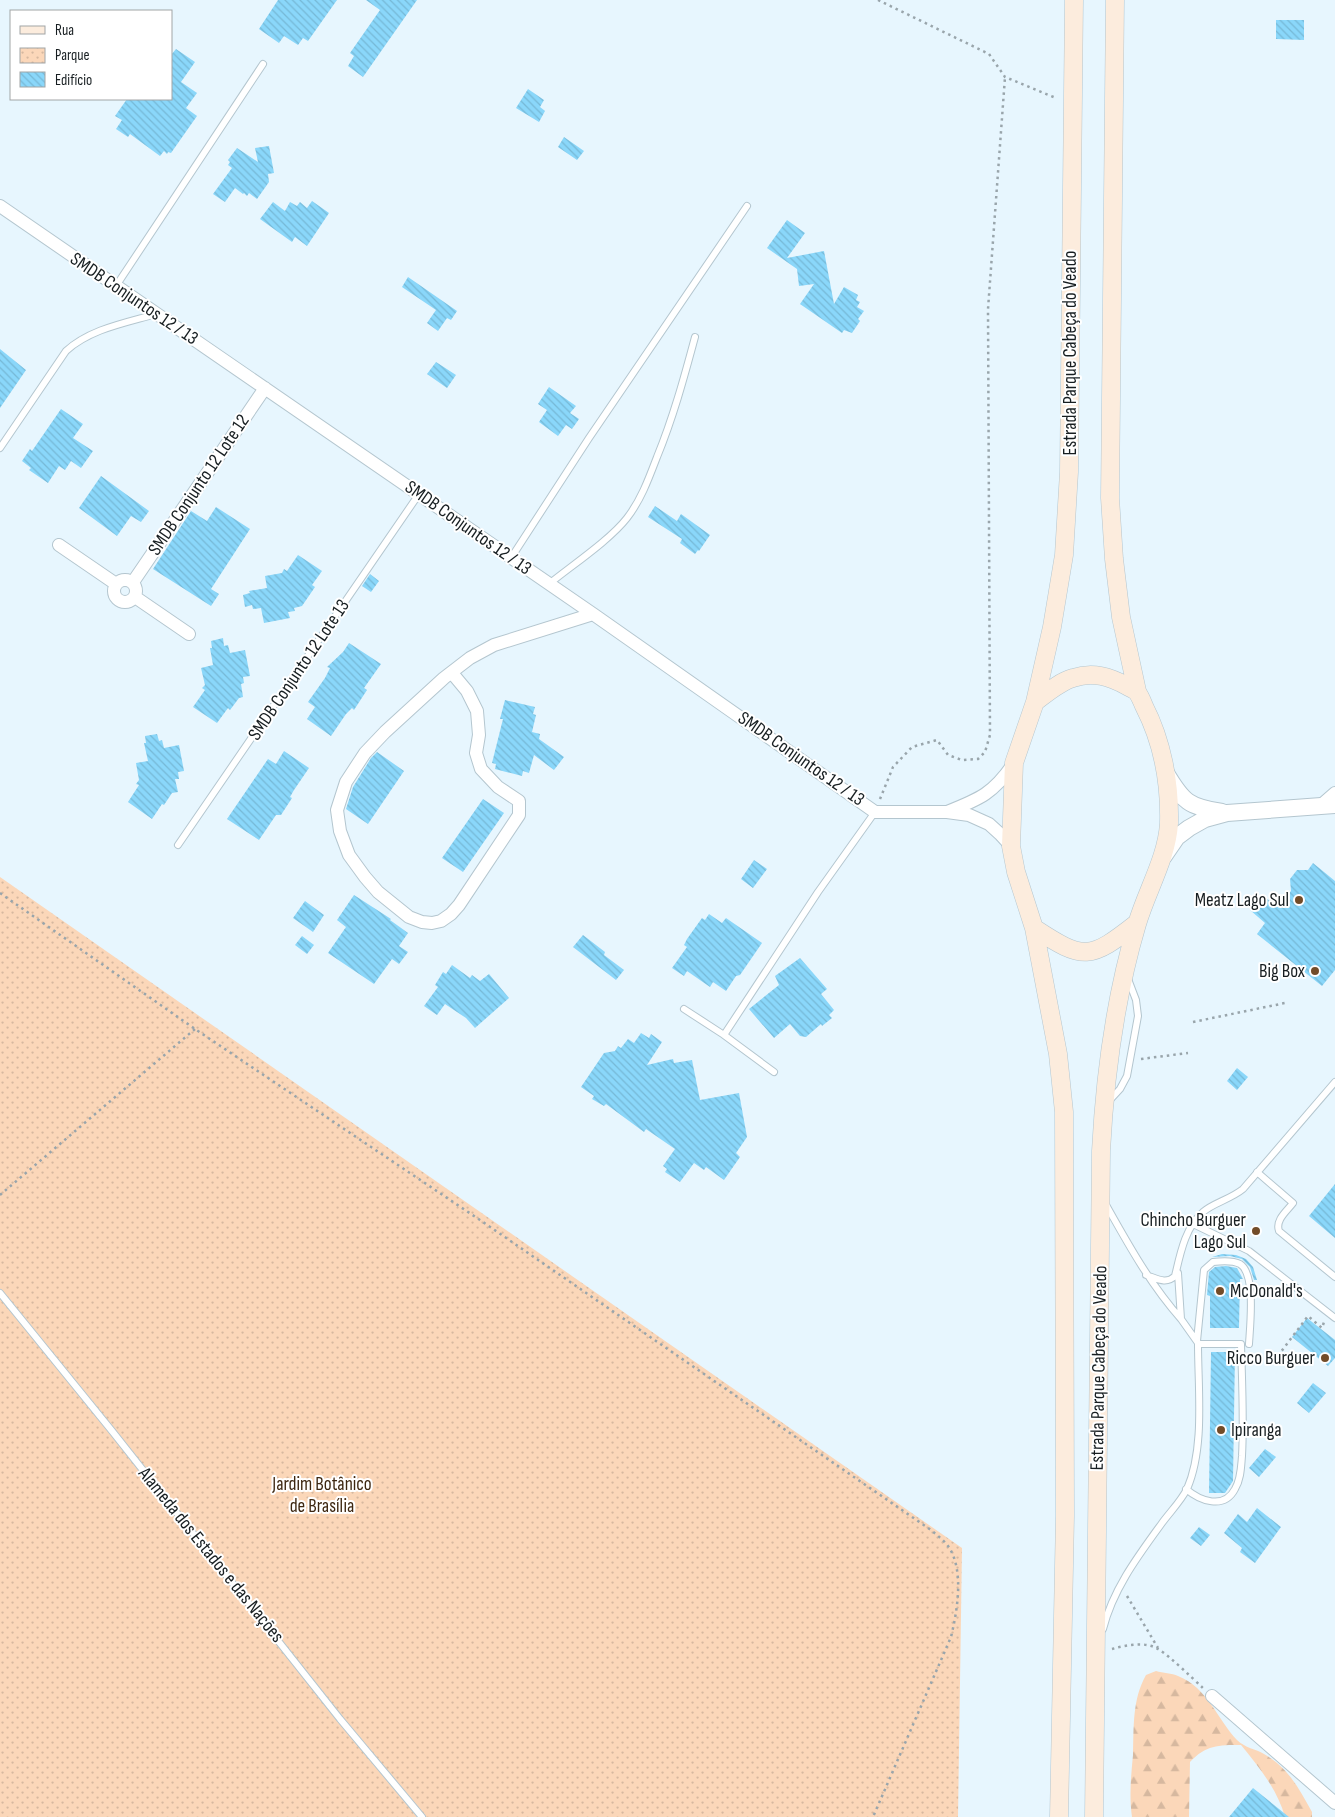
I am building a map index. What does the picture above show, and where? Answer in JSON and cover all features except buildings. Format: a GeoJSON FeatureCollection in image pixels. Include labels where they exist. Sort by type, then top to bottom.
{"type":"FeatureCollection","features":[{"type":"Feature","properties":{"kind":"main road","name":"Estrada Parque Cabeça do Veado"},"geometry":{"type":"LineString","coordinates":[[1059,1817],[1065,1516],[1064,1112],[1058,1054],[1034,928],[1018,881],[1011,846],[1014,762],[1035,702],[1052,627],[1064,555],[1070,472],[1074,0]]}},
{"type":"Feature","properties":{"kind":"main road"},"geometry":{"type":"LineString","coordinates":[[1115,0],[1110,498],[1114,559],[1121,617],[1137,691]]}},
{"type":"Feature","properties":{"kind":"main road"},"geometry":{"type":"LineString","coordinates":[[1035,702],[1055,687],[1073,678],[1093,674],[1111,678],[1137,691]]}},
{"type":"Feature","properties":{"kind":"main road","name":"Estrada Parque Cabeça do Veado"},"geometry":{"type":"LineString","coordinates":[[1094,1817],[1101,1196],[1104,1106],[1113,1028],[1137,923],[1166,844],[1169,800],[1166,773],[1149,716],[1137,691]]}},
{"type":"Feature","properties":{"kind":"main road"},"geometry":{"type":"LineString","coordinates":[[1034,928],[1072,950],[1086,952],[1101,949],[1137,923]]}},
{"type":"Feature","properties":{"kind":"street","name":"SMDB Conjuntos 12 / 13"},"geometry":{"type":"LineString","coordinates":[[0,206],[593,614],[876,812],[947,812],[969,815],[989,824],[1011,846]]}},
{"type":"Feature","properties":{"kind":"street","name":"SMDB Conjunto 12 Lote 12"},"geometry":{"type":"LineString","coordinates":[[133,582],[265,388]]}},
{"type":"Feature","properties":{"kind":"street"},"geometry":{"type":"LineString","coordinates":[[60,545],[116,584]]}},
{"type":"Feature","properties":{"kind":"street"},"geometry":{"type":"LineString","coordinates":[[122,580],[133,582],[137,589],[135,597],[127,602],[120,601],[114,592],[116,584],[122,580]]}},
{"type":"Feature","properties":{"kind":"street"},"geometry":{"type":"LineString","coordinates":[[135,597],[189,634]]}},
{"type":"Feature","properties":{"kind":"street"},"geometry":{"type":"LineString","coordinates":[[452,673],[467,691],[477,711],[479,735],[476,754],[481,770],[498,788],[519,801],[520,815],[451,914],[441,921],[432,923],[422,922],[409,917],[378,892],[349,856],[340,831],[336,810],[346,782],[365,753],[385,732],[452,673],[470,658],[494,645],[593,614]]}},
{"type":"Feature","properties":{"kind":"street","name":"SMDB Conjuntos 12 / 13"},"geometry":{"type":"LineString","coordinates":[[947,812],[986,795],[1003,779],[1014,762]]}},
{"type":"Feature","properties":{"kind":"street"},"geometry":{"type":"LineString","coordinates":[[1166,773],[1177,791],[1194,806],[1227,813]]}},
{"type":"Feature","properties":{"kind":"street"},"geometry":{"type":"LineString","coordinates":[[1160,861],[1177,837],[1205,820],[1227,813],[1327,806],[1335,793]]}},
{"type":"Feature","properties":{"kind":"street"},"geometry":{"type":"LineString","coordinates":[[1212,1696],[1335,1803]]}},
{"type":"Feature","properties":{"kind":"lane"},"geometry":{"type":"LineString","coordinates":[[116,286],[263,64]]}},
{"type":"Feature","properties":{"kind":"lane"},"geometry":{"type":"LineString","coordinates":[[511,558],[589,438],[747,206]]}},
{"type":"Feature","properties":{"kind":"lane"},"geometry":{"type":"LineString","coordinates":[[0,448],[66,351],[75,343],[98,332],[157,314]]}},
{"type":"Feature","properties":{"kind":"lane"},"geometry":{"type":"LineString","coordinates":[[548,584],[616,530],[627,519],[640,498],[668,430],[695,337]]}},
{"type":"Feature","properties":{"kind":"lane","name":"SMDB Conjunto 12 Lote 13"},"geometry":{"type":"LineString","coordinates":[[178,845],[418,494]]}},
{"type":"Feature","properties":{"kind":"lane"},"geometry":{"type":"LineString","coordinates":[[724,1036],[818,892],[876,812]]}},
{"type":"Feature","properties":{"kind":"lane"},"geometry":{"type":"LineString","coordinates":[[684,1009],[774,1072]]}},
{"type":"Feature","properties":{"kind":"lane"},"geometry":{"type":"LineString","coordinates":[[1146,1275],[1162,1281],[1168,1281],[1175,1276],[1184,1244],[1193,1224],[1203,1212],[1236,1195],[1250,1182],[1335,1082]]}},
{"type":"Feature","properties":{"kind":"lane"},"geometry":{"type":"LineString","coordinates":[[1257,1172],[1293,1203],[1278,1221],[1277,1228],[1279,1231],[1335,1277]]}},
{"type":"Feature","properties":{"kind":"lane"},"geometry":{"type":"LineString","coordinates":[[1101,1196],[1146,1275],[1198,1343]]}},
{"type":"Feature","properties":{"kind":"lane"},"geometry":{"type":"LineString","coordinates":[[1193,1224],[1249,1251],[1335,1318]]}},
{"type":"Feature","properties":{"kind":"lane"},"geometry":{"type":"LineString","coordinates":[[1096,1654],[1108,1609],[1131,1567],[1186,1490],[1193,1467],[1199,1422],[1198,1343],[1204,1270],[1213,1262],[1226,1261],[1239,1264],[1245,1269],[1250,1280],[1249,1344]]}},
{"type":"Feature","properties":{"kind":"lane"},"geometry":{"type":"LineString","coordinates":[[1177,1267],[1181,1319]]}},
{"type":"Feature","properties":{"kind":"lane","name":"Alameda dos Estados e das Nações"},"geometry":{"type":"LineString","coordinates":[[0,1293],[340,1719],[422,1817]]}},
{"type":"Feature","properties":{"kind":"lane"},"geometry":{"type":"LineString","coordinates":[[1186,1490],[1206,1501],[1222,1501],[1229,1497],[1236,1489],[1240,1472],[1243,1433],[1241,1344],[1198,1343]]}},
{"type":"Feature","properties":{"kind":"path"},"geometry":{"type":"LineString","coordinates":[[878,0],[989,54],[1006,77],[1072,104]]}},
{"type":"Feature","properties":{"kind":"path"},"geometry":{"type":"LineString","coordinates":[[876,812],[892,767],[912,747],[937,740],[948,755],[962,760],[978,759],[986,752],[990,734],[988,309],[1006,77]]}},
{"type":"Feature","properties":{"kind":"path"},"geometry":{"type":"LineString","coordinates":[[0,893],[195,1029],[496,1231],[943,1540],[951,1550],[956,1565],[958,1587],[956,1616],[951,1637],[873,1817]]}},
{"type":"Feature","properties":{"kind":"path"},"geometry":{"type":"LineString","coordinates":[[1193,1022],[1285,1003]]}},
{"type":"Feature","properties":{"kind":"path"},"geometry":{"type":"LineString","coordinates":[[0,1195],[195,1029]]}},
{"type":"Feature","properties":{"kind":"path"},"geometry":{"type":"LineString","coordinates":[[1139,1059],[1188,1053]]}},
{"type":"Feature","properties":{"kind":"path"},"geometry":{"type":"LineString","coordinates":[[1274,1361],[1308,1316]]}},
{"type":"Feature","properties":{"kind":"path"},"geometry":{"type":"LineString","coordinates":[[1121,1585],[1158,1648],[1212,1696]]}},
{"type":"Feature","properties":{"kind":"path"},"geometry":{"type":"LineString","coordinates":[[1096,1654],[1126,1645],[1140,1644],[1158,1648]]}},
{"type":"Feature","properties":{"kind":"green space","name":"Jardim Botânico de Brasília"},"geometry":{"type":"Polygon","coordinates":[[[0,877],[962,1548],[958,1817],[0,1817],[0,877]]]}},
{"type":"Feature","properties":{"kind":"green space"},"geometry":{"type":"Polygon","coordinates":[[[1156,1671],[1176,1675],[1197,1688],[1237,1740],[1243,1745],[1264,1754],[1286,1772],[1307,1803],[1312,1812],[1312,1817],[1285,1817],[1277,1797],[1261,1770],[1241,1745],[1226,1745],[1207,1749],[1190,1762],[1189,1817],[1132,1817],[1131,1786],[1136,1704],[1141,1684],[1146,1675],[1156,1671]]]}},
{"type":"Feature","properties":{"kind":"place","name":"Meatz Lago Sul"},"geometry":{"type":"Point","coordinates":[1299,900]}},
{"type":"Feature","properties":{"kind":"place","name":"Big Box"},"geometry":{"type":"Point","coordinates":[1315,971]}},
{"type":"Feature","properties":{"kind":"place","name":"Chincho Burguer Lago Sul"},"geometry":{"type":"Point","coordinates":[1256,1231]}},
{"type":"Feature","properties":{"kind":"place","name":"McDonald's"},"geometry":{"type":"Point","coordinates":[1220,1291]}},
{"type":"Feature","properties":{"kind":"place","name":"Ricco Burguer"},"geometry":{"type":"Point","coordinates":[1325,1358]}},
{"type":"Feature","properties":{"kind":"place","name":"Ipiranga"},"geometry":{"type":"Point","coordinates":[1221,1430]}}]}
